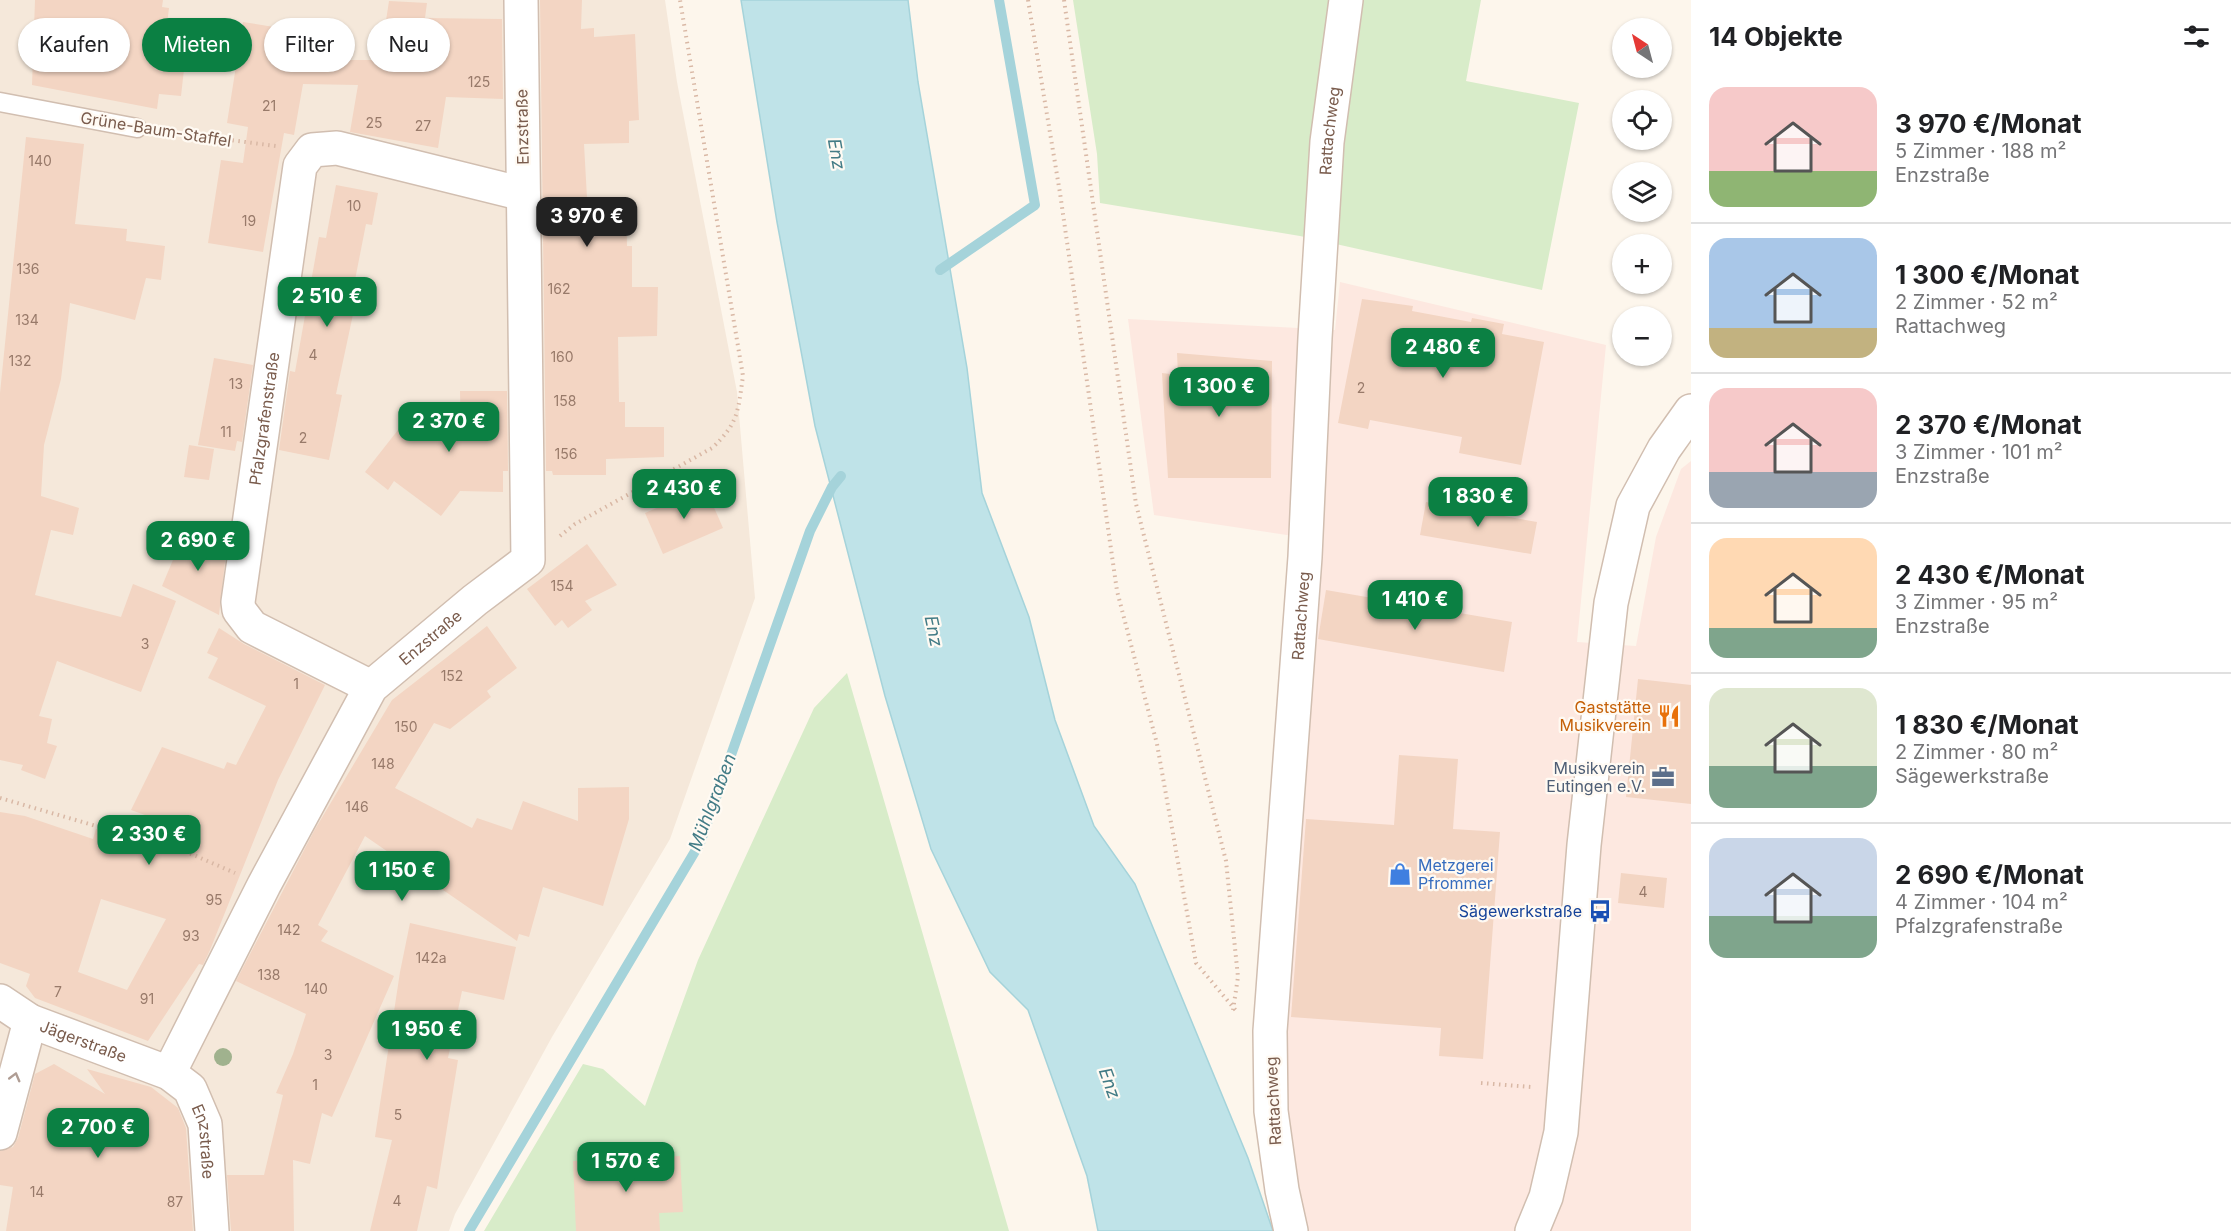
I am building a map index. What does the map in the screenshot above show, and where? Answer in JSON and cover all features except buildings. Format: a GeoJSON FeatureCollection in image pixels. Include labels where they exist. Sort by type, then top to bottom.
{"type":"FeatureCollection","features":[{"type":"Feature","properties":{"kind":"street","name":"Enzstraße"},"geometry":{"type":"LineString","coordinates":[[212,1231],[206,1124],[190,1089],[169,1073],[264,885],[371,687],[475,600],[528,560],[521,0]]}},
{"type":"Feature","properties":{"kind":"street","name":"Rattachweg"},"geometry":{"type":"LineString","coordinates":[[1291,1231],[1282,1190],[1271,1111],[1270,1030],[1305,557],[1315,338],[1328,142],[1346,0]]}},
{"type":"Feature","properties":{"kind":"street"},"geometry":{"type":"LineString","coordinates":[[312,150],[337,148],[523,194]]}},
{"type":"Feature","properties":{"kind":"street","name":"Pfalzgrafenstraße"},"geometry":{"type":"LineString","coordinates":[[312,150],[300,166],[238,602],[239,610],[252,627],[371,687]]}},
{"type":"Feature","properties":{"kind":"street"},"geometry":{"type":"LineString","coordinates":[[1532,1231],[1546,1197],[1562,1122],[1586,833],[1611,603],[1633,506],[1664,449],[1691,411]]}},
{"type":"Feature","properties":{"kind":"street","name":"Jägerstraße"},"geometry":{"type":"LineString","coordinates":[[0,1001],[30,1021],[169,1073]]}},
{"type":"Feature","properties":{"kind":"street"},"geometry":{"type":"LineString","coordinates":[[0,1134],[30,1021]]}},
{"type":"Feature","properties":{"kind":"lane","name":"Grüne-Baum-Staffel"},"geometry":{"type":"LineString","coordinates":[[0,102],[137,128]]}},
{"type":"Feature","properties":{"kind":"path"},"geometry":{"type":"LineString","coordinates":[[528,560],[575,524],[712,448],[729,432],[737,413],[743,376],[681,0]]}},
{"type":"Feature","properties":{"kind":"path"},"geometry":{"type":"LineString","coordinates":[[1028,0],[1060,193],[1117,591],[1157,744],[1196,963],[1233,1010],[1270,1030]]}},
{"type":"Feature","properties":{"kind":"path"},"geometry":{"type":"LineString","coordinates":[[1064,0],[1136,504],[1226,861],[1238,976],[1233,1010]]}},
{"type":"Feature","properties":{"kind":"path","name":"Grüne-Baum-Staffel"},"geometry":{"type":"LineString","coordinates":[[137,128],[312,150]]}},
{"type":"Feature","properties":{"kind":"path"},"geometry":{"type":"LineString","coordinates":[[0,798],[189,853],[264,885]]}},
{"type":"Feature","properties":{"kind":"path"},"geometry":{"type":"LineString","coordinates":[[1481,1083],[1516,1086]]}},
{"type":"Feature","properties":{"kind":"shaded area"},"geometry":{"type":"Polygon","coordinates":[[[0,0],[665,0],[677,82],[737,392],[755,598],[670,839],[552,1037],[455,1214],[449,1231],[0,1231],[0,0]]]}},
{"type":"Feature","properties":{"kind":"shaded area"},"geometry":{"type":"Polygon","coordinates":[[[1340,282],[1606,345],[1577,642],[1636,646],[1656,537],[1681,469],[1691,461],[1691,1231],[1309,1231],[1280,1106],[1314,539],[1154,515],[1128,319],[1335,330],[1340,282]]]}},
{"type":"Feature","properties":{"kind":"green space"},"geometry":{"type":"Polygon","coordinates":[[[1073,0],[1481,0],[1466,81],[1579,103],[1542,290],[1300,236],[1100,203],[1097,154],[1073,0]]]}},
{"type":"Feature","properties":{"kind":"green space"},"geometry":{"type":"Polygon","coordinates":[[[847,673],[1009,1231],[484,1231],[583,1064],[603,1069],[645,1106],[698,960],[814,708],[847,673]]]}},
{"type":"Feature","properties":{"kind":"water","name":"Enz"},"geometry":{"type":"Polygon","coordinates":[[[741,0],[908,0],[918,82],[967,368],[982,493],[1029,617],[1055,720],[1094,826],[1135,884],[1248,1158],[1273,1231],[1098,1231],[1087,1176],[1028,1010],[990,972],[931,849],[885,696],[815,426],[777,222],[741,0]]]}},
{"type":"Feature","properties":{"kind":"waterway"},"geometry":{"type":"LineString","coordinates":[[940,270],[1035,205],[999,0]]}},
{"type":"Feature","properties":{"kind":"waterway","name":"Mühlgraben"},"geometry":{"type":"LineString","coordinates":[[469,1231],[700,843],[810,531],[832,487],[841,476]]}},
{"type":"Feature","properties":{"kind":"place","name":"Gaststätte Musikverein"},"geometry":{"type":"Point","coordinates":[1669,716]}},
{"type":"Feature","properties":{"kind":"place","name":"Musikverein Eutingen e.V."},"geometry":{"type":"Point","coordinates":[1663,777]}},
{"type":"Feature","properties":{"kind":"place","name":"Metzgerei Pfrommer"},"geometry":{"type":"Point","coordinates":[1400,874]}},
{"type":"Feature","properties":{"kind":"place","name":"Sägewerkstraße"},"geometry":{"type":"Point","coordinates":[1600,911]}}]}
